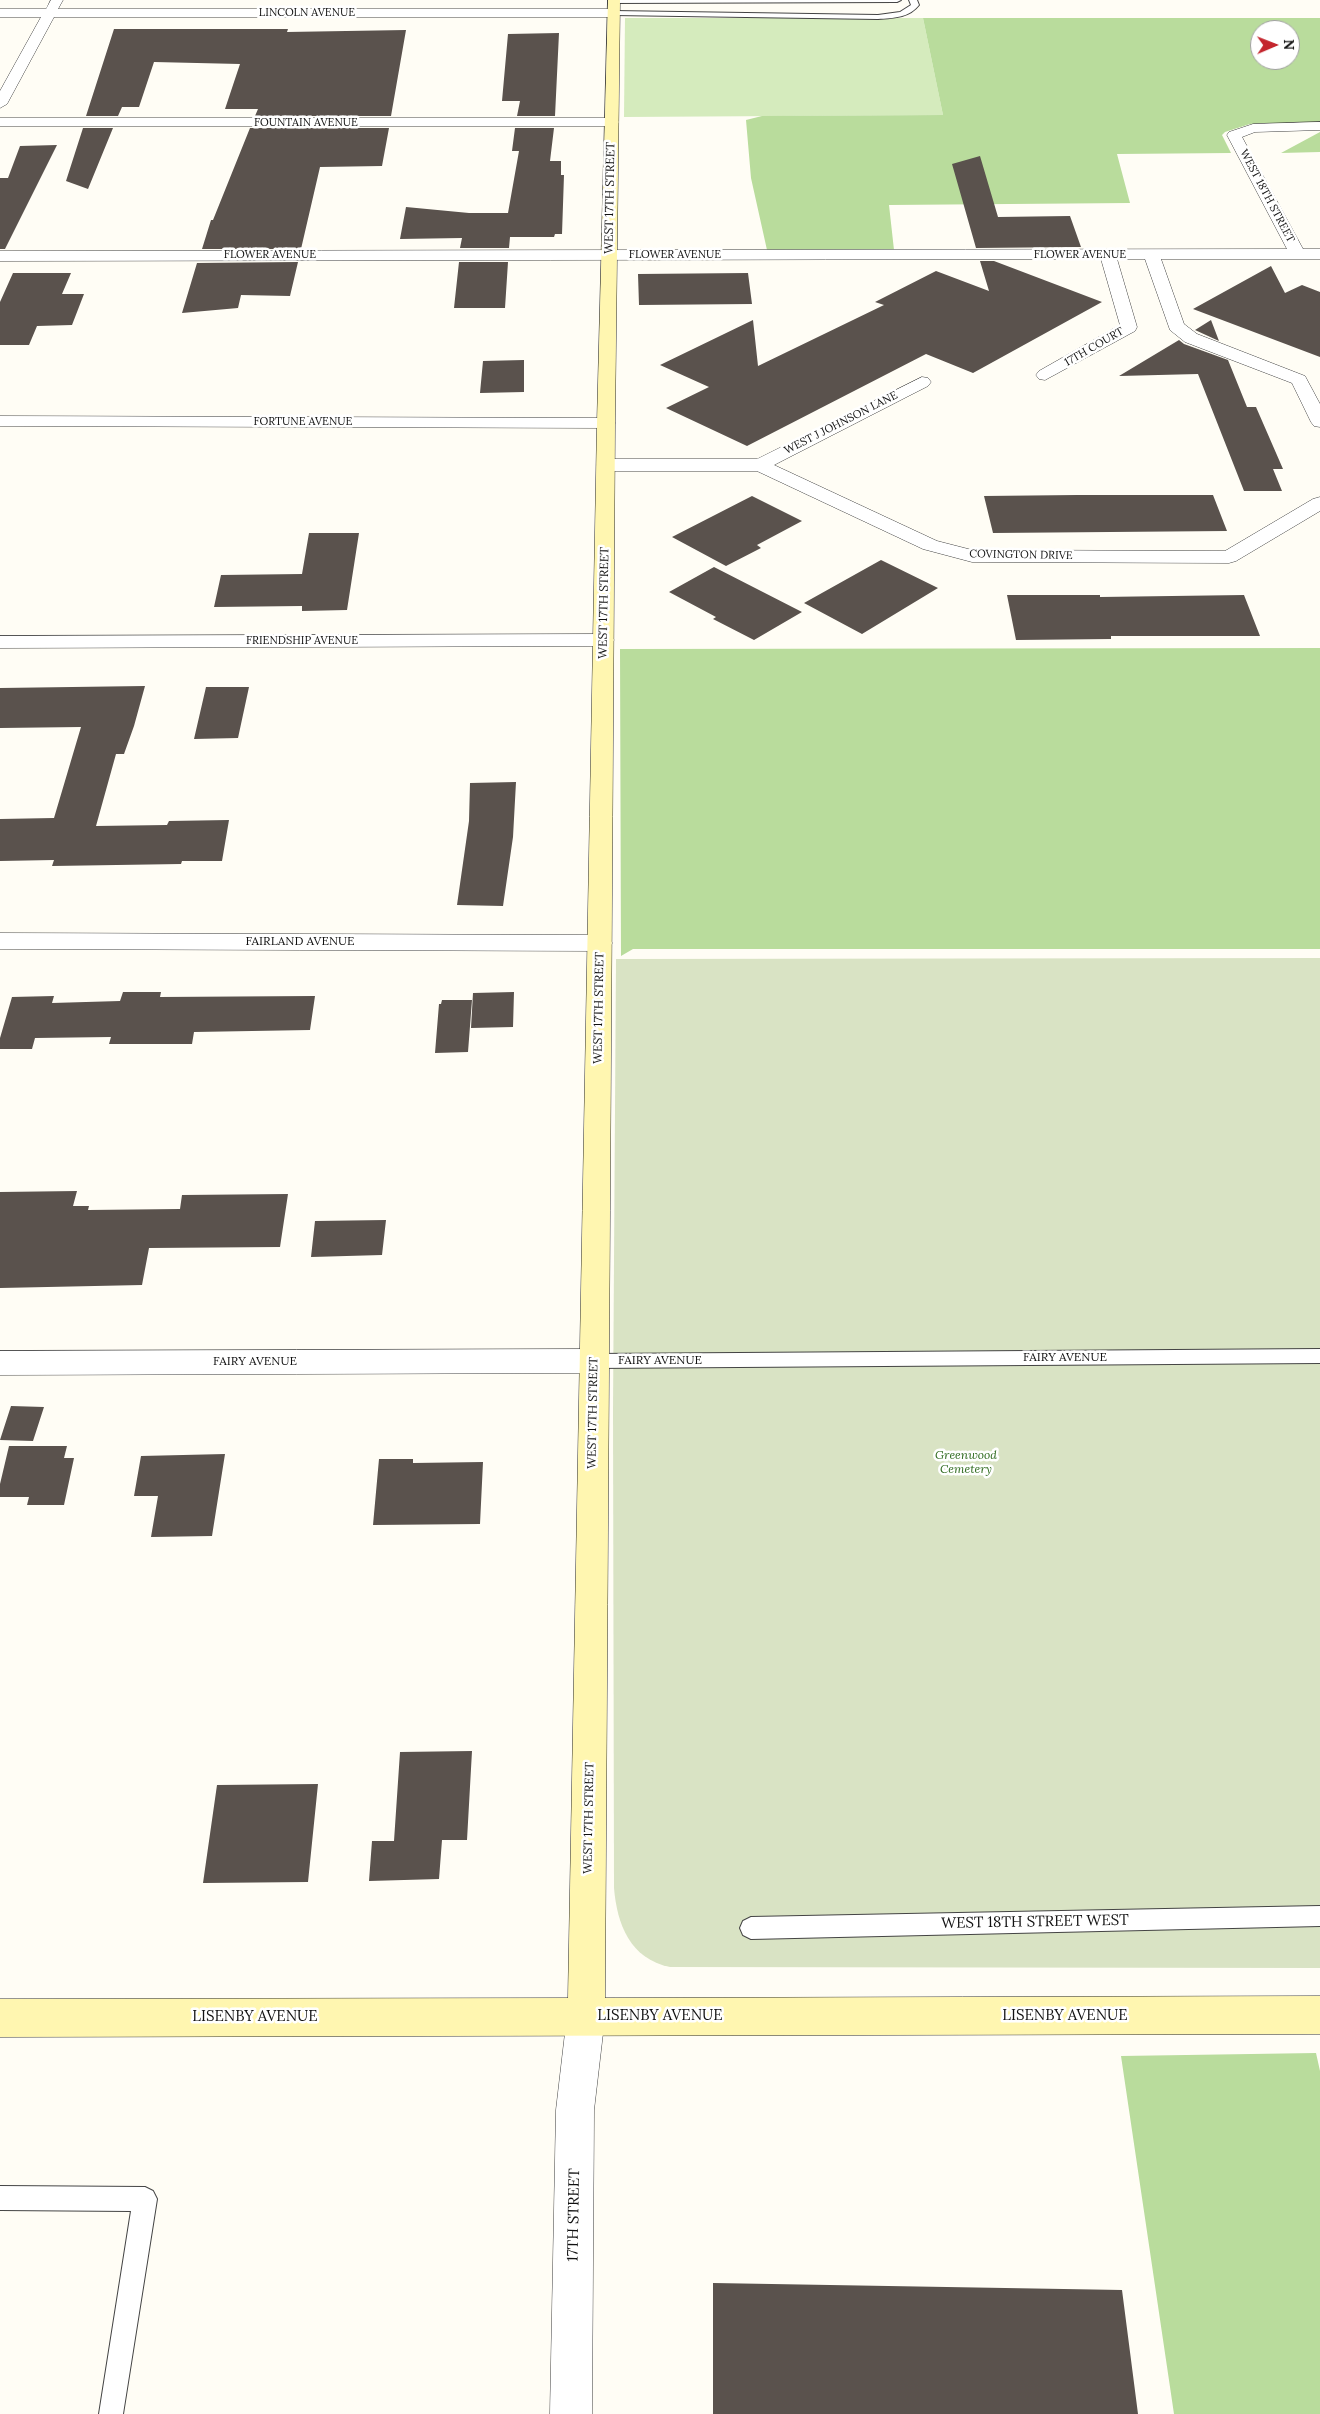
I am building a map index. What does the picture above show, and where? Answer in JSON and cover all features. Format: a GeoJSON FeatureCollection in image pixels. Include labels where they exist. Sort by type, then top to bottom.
{"type":"FeatureCollection","features":[{"type":"Feature","properties":{"kind":"main road","name":"WEST 17TH STREET"},"geometry":{"type":"LineString","coordinates":[[586,2016],[606,423],[614,5]]}},
{"type":"Feature","properties":{"kind":"main road","name":"LISENBY AVENUE"},"geometry":{"type":"LineString","coordinates":[[0,2018],[1320,2015]]}},
{"type":"Feature","properties":{"kind":"street"},"geometry":{"type":"LineString","coordinates":[[0,104],[57,0]]}},
{"type":"Feature","properties":{"kind":"street","name":"LINCOLN AVENUE"},"geometry":{"type":"LineString","coordinates":[[0,13],[614,5]]}},
{"type":"Feature","properties":{"kind":"street","name":"FOUNTAIN AVENUE"},"geometry":{"type":"LineString","coordinates":[[0,122],[612,122]]}},
{"type":"Feature","properties":{"kind":"street","name":"WEST 18TH STREET"},"geometry":{"type":"LineString","coordinates":[[1298,254],[1234,135],[1253,128],[1320,126]]}},
{"type":"Feature","properties":{"kind":"street","name":"FLOWER AVENUE"},"geometry":{"type":"LineString","coordinates":[[0,256],[1320,254]]}},
{"type":"Feature","properties":{"kind":"street","name":"17TH COURT"},"geometry":{"type":"LineString","coordinates":[[1045,375],[1129,327],[1108,255]]}},
{"type":"Feature","properties":{"kind":"street"},"geometry":{"type":"LineString","coordinates":[[1152,255],[1176,326],[1191,338],[1299,380],[1320,422]]}},
{"type":"Feature","properties":{"kind":"street","name":"WEST J JOHNSON LANE"},"geometry":{"type":"LineString","coordinates":[[760,465],[922,382]]}},
{"type":"Feature","properties":{"kind":"street","name":"FORTUNE AVENUE"},"geometry":{"type":"LineString","coordinates":[[0,422],[606,423]]}},
{"type":"Feature","properties":{"kind":"street","name":"COVINGTON DRIVE"},"geometry":{"type":"LineString","coordinates":[[606,465],[760,465],[930,545],[972,556],[1229,557],[1320,503]]}},
{"type":"Feature","properties":{"kind":"street","name":"FRIENDSHIP AVENUE"},"geometry":{"type":"LineString","coordinates":[[0,642],[604,640]]}},
{"type":"Feature","properties":{"kind":"street","name":"FAIRLAND AVENUE"},"geometry":{"type":"LineString","coordinates":[[0,941],[600,943]]}},
{"type":"Feature","properties":{"kind":"street","name":"FAIRY AVENUE"},"geometry":{"type":"LineString","coordinates":[[0,1363],[593,1361]]}},
{"type":"Feature","properties":{"kind":"street","name":"17TH STREET"},"geometry":{"type":"LineString","coordinates":[[571,2414],[575,2110],[586,2016]]}},
{"type":"Feature","properties":{"kind":"lane"},"geometry":{"type":"LineString","coordinates":[[614,5],[897,0]]}},
{"type":"Feature","properties":{"kind":"lane"},"geometry":{"type":"LineString","coordinates":[[614,5],[878,17],[902,14],[912,10],[915,6],[913,0]]}},
{"type":"Feature","properties":{"kind":"lane","name":"FAIRY AVENUE"},"geometry":{"type":"LineString","coordinates":[[593,1361],[1320,1356]]}},
{"type":"Feature","properties":{"kind":"lane","name":"WEST 18TH STREET WEST"},"geometry":{"type":"LineString","coordinates":[[751,1928],[1320,1916]]}},
{"type":"Feature","properties":{"kind":"lane"},"geometry":{"type":"LineString","coordinates":[[0,2198],[145,2199],[112,2414]]}},
{"type":"Feature","properties":{"kind":"green space"},"geometry":{"type":"Polygon","coordinates":[[[625,18],[923,18],[943,115],[624,117],[625,18]]]}},
{"type":"Feature","properties":{"kind":"green space"},"geometry":{"type":"Polygon","coordinates":[[[923,18],[1320,18],[1320,122],[1250,124],[1225,132],[1222,135],[1231,153],[1117,154],[1130,203],[889,205],[894,250],[767,250],[751,178],[746,120],[762,116],[943,115],[923,18]]]}},
{"type":"Feature","properties":{"kind":"green space"},"geometry":{"type":"Polygon","coordinates":[[[1320,132],[1320,152],[1281,153],[1320,132]]]}},
{"type":"Feature","properties":{"kind":"green space"},"geometry":{"type":"Polygon","coordinates":[[[1320,648],[1320,949],[633,949],[621,956],[620,649],[1320,648]]]}},
{"type":"Feature","properties":{"kind":"green space","name":"Greenwood Cemetery"},"geometry":{"type":"Polygon","coordinates":[[[1320,958],[1320,1968],[670,1967],[656,1963],[645,1956],[635,1948],[622,1927],[614,1888],[613,1410],[616,959],[1320,958]]]}},
{"type":"Feature","properties":{"kind":"green space"},"geometry":{"type":"Polygon","coordinates":[[[1316,2053],[1320,2071],[1320,2414],[1174,2414],[1121,2056],[1316,2053]]]}},
{"type":"Feature","properties":{"kind":"building"},"geometry":{"type":"Polygon","coordinates":[[[114,29],[288,29],[287,32],[406,30],[391,116],[255,116],[258,109],[225,109],[240,64],[154,62],[139,107],[122,107],[118,116],[86,116],[114,29]]]}},
{"type":"Feature","properties":{"kind":"building"},"geometry":{"type":"Polygon","coordinates":[[[559,33],[555,116],[517,116],[520,101],[502,101],[508,34],[559,33]]]}},
{"type":"Feature","properties":{"kind":"building"},"geometry":{"type":"Polygon","coordinates":[[[83,128],[113,128],[88,189],[66,181],[83,128]]]}},
{"type":"Feature","properties":{"kind":"building"},"geometry":{"type":"Polygon","coordinates":[[[250,128],[389,128],[382,166],[320,167],[301,249],[202,249],[211,220],[213,220],[250,128]]]}},
{"type":"Feature","properties":{"kind":"building"},"geometry":{"type":"Polygon","coordinates":[[[515,128],[554,128],[550,161],[561,161],[561,175],[564,175],[562,234],[555,234],[554,237],[510,237],[509,248],[460,248],[462,238],[400,239],[406,207],[469,213],[508,213],[519,151],[512,151],[515,128]]]}},
{"type":"Feature","properties":{"kind":"building"},"geometry":{"type":"Polygon","coordinates":[[[57,145],[5,249],[0,249],[0,178],[8,178],[20,146],[57,145]]]}},
{"type":"Feature","properties":{"kind":"building"},"geometry":{"type":"Polygon","coordinates":[[[980,156],[998,217],[1070,216],[1081,247],[976,248],[952,164],[980,156]]]}},
{"type":"Feature","properties":{"kind":"building"},"geometry":{"type":"Polygon","coordinates":[[[980,261],[994,261],[1102,302],[973,373],[926,354],[747,446],[666,408],[709,387],[660,365],[753,320],[758,366],[884,305],[875,302],[936,271],[989,291],[980,261]]]}},
{"type":"Feature","properties":{"kind":"building"},"geometry":{"type":"Polygon","coordinates":[[[298,262],[290,296],[241,295],[238,308],[182,313],[197,263],[298,262]]]}},
{"type":"Feature","properties":{"kind":"building"},"geometry":{"type":"Polygon","coordinates":[[[459,262],[508,262],[505,308],[454,308],[459,262]]]}},
{"type":"Feature","properties":{"kind":"building"},"geometry":{"type":"Polygon","coordinates":[[[1271,266],[1285,293],[1302,285],[1320,292],[1320,357],[1193,309],[1271,266]]]}},
{"type":"Feature","properties":{"kind":"building"},"geometry":{"type":"Polygon","coordinates":[[[13,273],[71,273],[62,294],[84,294],[72,325],[37,326],[29,345],[0,345],[0,302],[13,273]]]}},
{"type":"Feature","properties":{"kind":"building"},"geometry":{"type":"Polygon","coordinates":[[[748,273],[752,304],[639,305],[638,274],[748,273]]]}},
{"type":"Feature","properties":{"kind":"building"},"geometry":{"type":"Polygon","coordinates":[[[1211,320],[1219,341],[1195,330],[1211,320]]]}},
{"type":"Feature","properties":{"kind":"building"},"geometry":{"type":"Polygon","coordinates":[[[1179,340],[1184,344],[1228,360],[1247,407],[1256,407],[1283,469],[1273,469],[1282,491],[1244,491],[1198,374],[1119,376],[1179,340]]]}},
{"type":"Feature","properties":{"kind":"building"},"geometry":{"type":"Polygon","coordinates":[[[524,360],[524,392],[480,393],[483,361],[524,360]]]}},
{"type":"Feature","properties":{"kind":"building"},"geometry":{"type":"Polygon","coordinates":[[[1213,495],[1227,531],[993,533],[984,496],[1213,495]]]}},
{"type":"Feature","properties":{"kind":"building"},"geometry":{"type":"Polygon","coordinates":[[[752,496],[802,521],[757,545],[761,548],[726,566],[672,537],[752,496]]]}},
{"type":"Feature","properties":{"kind":"building"},"geometry":{"type":"Polygon","coordinates":[[[309,533],[359,533],[347,610],[302,611],[302,606],[214,607],[221,575],[302,574],[309,533]]]}},
{"type":"Feature","properties":{"kind":"building"},"geometry":{"type":"Polygon","coordinates":[[[881,560],[938,588],[862,634],[804,603],[881,560]]]}},
{"type":"Feature","properties":{"kind":"building"},"geometry":{"type":"Polygon","coordinates":[[[714,567],[802,612],[754,640],[713,619],[716,617],[669,592],[714,567]]]}},
{"type":"Feature","properties":{"kind":"building"},"geometry":{"type":"Polygon","coordinates":[[[1007,595],[1100,595],[1100,597],[1244,595],[1260,636],[1111,636],[1111,639],[1016,640],[1007,595]]]}},
{"type":"Feature","properties":{"kind":"building"},"geometry":{"type":"Polygon","coordinates":[[[145,686],[124,754],[116,754],[96,826],[167,825],[169,821],[229,820],[222,861],[182,861],[181,864],[52,866],[54,860],[0,861],[0,819],[54,818],[81,727],[0,728],[0,688],[145,686]]]}},
{"type":"Feature","properties":{"kind":"building"},"geometry":{"type":"Polygon","coordinates":[[[206,687],[249,687],[238,738],[194,739],[206,687]]]}},
{"type":"Feature","properties":{"kind":"building"},"geometry":{"type":"Polygon","coordinates":[[[516,782],[513,837],[503,906],[457,905],[469,821],[470,783],[516,782]]]}},
{"type":"Feature","properties":{"kind":"building"},"geometry":{"type":"Polygon","coordinates":[[[123,992],[161,992],[160,997],[315,996],[310,1030],[194,1032],[192,1044],[109,1044],[111,1037],[35,1038],[32,1049],[0,1049],[0,1038],[12,997],[54,996],[52,1003],[120,1001],[123,992]]]}},
{"type":"Feature","properties":{"kind":"building"},"geometry":{"type":"Polygon","coordinates":[[[514,992],[513,1027],[471,1028],[473,993],[514,992]]]}},
{"type":"Feature","properties":{"kind":"building"},"geometry":{"type":"Polygon","coordinates":[[[442,1000],[472,1000],[468,1052],[435,1053],[439,1004],[441,1004],[442,1000]]]}},
{"type":"Feature","properties":{"kind":"building"},"geometry":{"type":"Polygon","coordinates":[[[77,1191],[73,1206],[89,1206],[88,1210],[180,1209],[182,1195],[288,1194],[280,1247],[149,1248],[142,1285],[0,1288],[0,1192],[77,1191]]]}},
{"type":"Feature","properties":{"kind":"building"},"geometry":{"type":"Polygon","coordinates":[[[386,1220],[382,1255],[311,1257],[315,1221],[386,1220]]]}},
{"type":"Feature","properties":{"kind":"building"},"geometry":{"type":"Polygon","coordinates":[[[11,1406],[44,1407],[33,1441],[0,1440],[11,1406]]]}},
{"type":"Feature","properties":{"kind":"building"},"geometry":{"type":"Polygon","coordinates":[[[9,1446],[67,1446],[64,1458],[74,1458],[64,1505],[27,1505],[29,1497],[0,1497],[0,1484],[9,1446]]]}},
{"type":"Feature","properties":{"kind":"building"},"geometry":{"type":"Polygon","coordinates":[[[225,1454],[212,1536],[151,1537],[158,1496],[134,1496],[141,1456],[225,1454]]]}},
{"type":"Feature","properties":{"kind":"building"},"geometry":{"type":"Polygon","coordinates":[[[379,1459],[413,1459],[413,1463],[483,1462],[480,1524],[373,1525],[379,1459]]]}},
{"type":"Feature","properties":{"kind":"building"},"geometry":{"type":"Polygon","coordinates":[[[472,1751],[467,1840],[442,1840],[439,1879],[369,1881],[372,1841],[394,1841],[400,1752],[472,1751]]]}},
{"type":"Feature","properties":{"kind":"building"},"geometry":{"type":"Polygon","coordinates":[[[318,1784],[308,1882],[203,1883],[217,1785],[318,1784]]]}},
{"type":"Feature","properties":{"kind":"building"},"geometry":{"type":"Polygon","coordinates":[[[713,2283],[1122,2290],[1138,2414],[713,2414],[713,2283]]]}}]}
